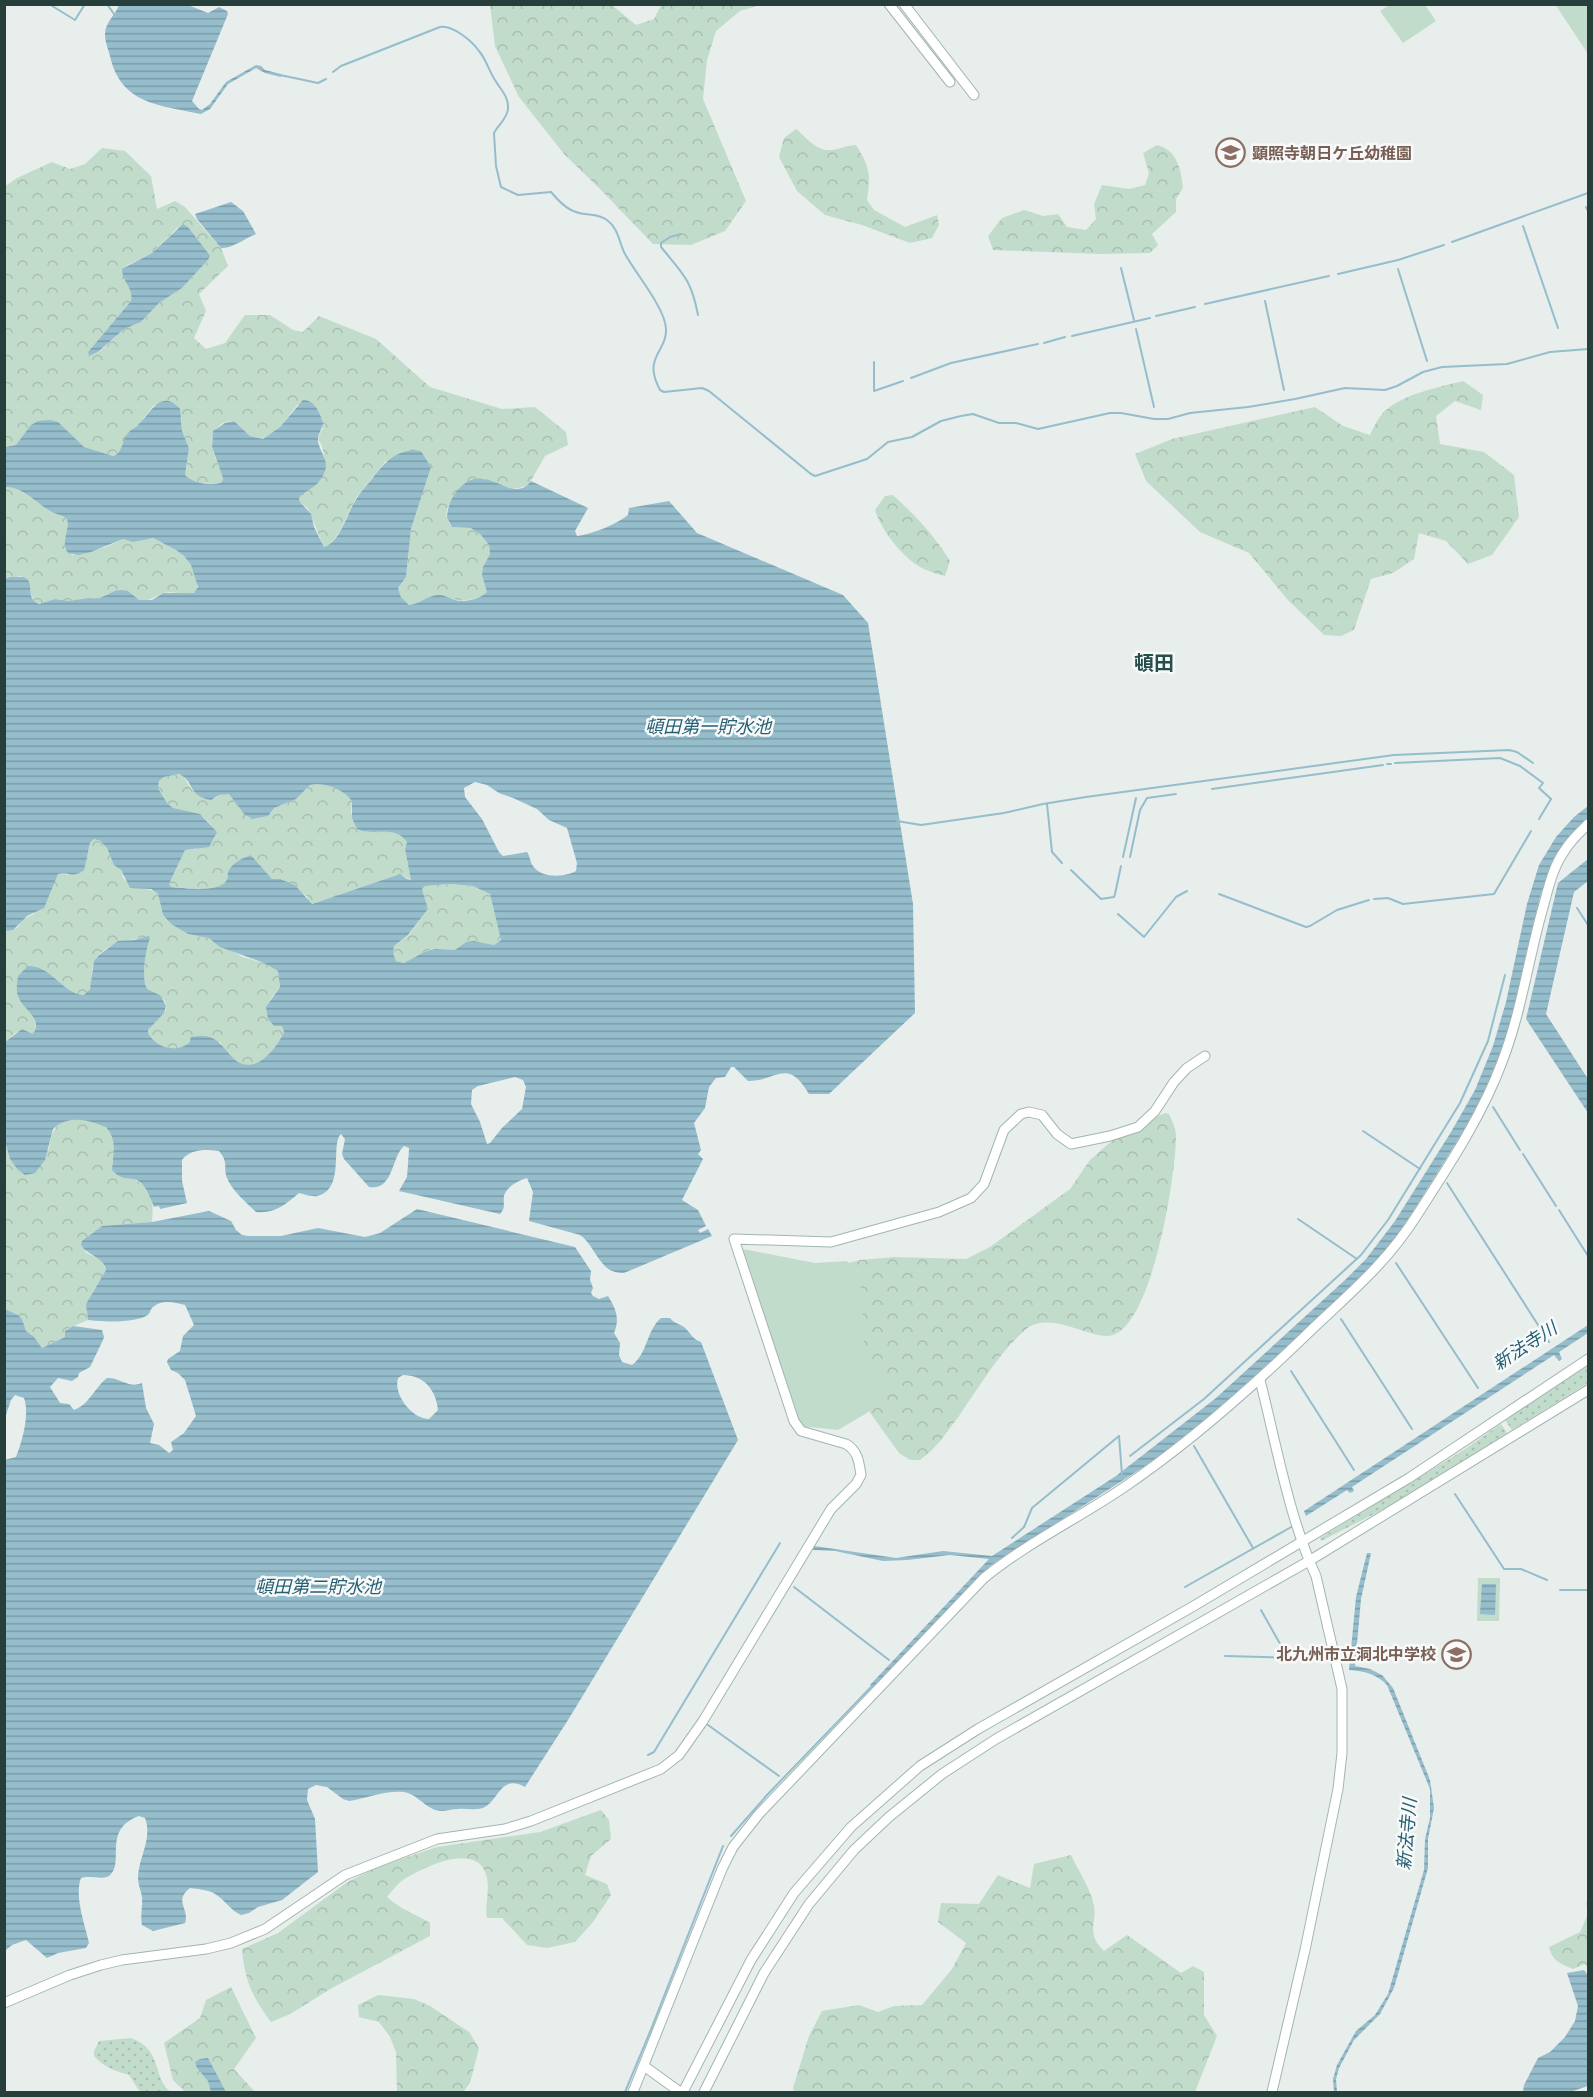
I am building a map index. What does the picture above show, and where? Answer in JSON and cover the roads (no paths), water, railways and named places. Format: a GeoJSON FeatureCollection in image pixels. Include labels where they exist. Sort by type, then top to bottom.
{"type":"FeatureCollection","features":[{"type":"Feature","properties":{"kind":"street"},"geometry":{"type":"LineString","coordinates":[[889,4],[950,82]]}},
{"type":"Feature","properties":{"kind":"street"},"geometry":{"type":"LineString","coordinates":[[904,4],[974,95]]}},
{"type":"Feature","properties":{"kind":"street"},"geometry":{"type":"LineString","coordinates":[[633,2092],[722,1869],[733,1847],[759,1814],[984,1578],[1005,1562],[1124,1487],[1216,1417],[1260,1380],[1364,1282],[1392,1250],[1415,1218],[1468,1132],[1502,1063],[1519,1011],[1552,873],[1564,851],[1588,824]]}},
{"type":"Feature","properties":{"kind":"street"},"geometry":{"type":"LineString","coordinates":[[4,2003],[69,1975],[122,1960],[206,1949],[231,1943],[265,1929],[345,1875],[437,1839],[506,1829],[531,1821],[661,1769],[679,1755],[697,1730],[831,1509],[856,1484],[861,1475],[856,1453],[846,1444],[801,1431],[794,1421],[734,1239],[831,1242],[939,1212],[971,1198],[984,1184],[1004,1130],[1021,1114],[1029,1112],[1042,1115],[1057,1134],[1071,1144],[1110,1136],[1138,1127],[1150,1117],[1187,1068],[1205,1056]]}},
{"type":"Feature","properties":{"kind":"street"},"geometry":{"type":"LineString","coordinates":[[644,2066],[681,2092],[751,1960],[794,1893],[851,1827],[920,1766],[978,1729],[1409,1479],[1588,1359]]}},
{"type":"Feature","properties":{"kind":"street"},"geometry":{"type":"LineString","coordinates":[[1260,1380],[1303,1542],[1316,1576],[1342,1689],[1342,1753],[1338,1789],[1305,1950],[1272,2092]]}},
{"type":"Feature","properties":{"kind":"street"},"geometry":{"type":"LineString","coordinates":[[704,2092],[764,1973],[809,1904],[854,1850],[889,1817],[942,1774],[996,1739],[1309,1561],[1588,1390]]}},
{"type":"Feature","properties":{"kind":"water"},"geometry":{"type":"Polygon","coordinates":[[[119,5],[188,5],[208,13],[219,7],[227,11],[228,14],[192,101],[199,109],[202,110],[210,104],[226,82],[256,65],[281,74],[281,77],[256,68],[228,84],[210,109],[201,114],[144,100],[133,94],[123,84],[115,72],[107,45],[105,30],[119,5]]]}},
{"type":"Feature","properties":{"kind":"water"},"geometry":{"type":"Polygon","coordinates":[[[231,202],[243,211],[256,234],[234,245],[221,248],[195,214],[231,202]]]}},
{"type":"Feature","properties":{"kind":"water"},"geometry":{"type":"Polygon","coordinates":[[[183,224],[188,227],[208,253],[210,256],[208,260],[182,288],[159,303],[141,322],[124,329],[98,352],[89,356],[88,352],[131,301],[131,292],[122,269],[152,253],[183,224]]]}},
{"type":"Feature","properties":{"kind":"water","name":"頓田第一貯水池"},"geometry":{"type":"Polygon","coordinates":[[[303,400],[314,405],[322,419],[318,442],[326,462],[325,471],[318,483],[299,498],[311,514],[314,527],[324,547],[335,539],[359,495],[392,457],[405,452],[421,451],[431,467],[411,529],[406,577],[398,588],[401,597],[409,605],[436,595],[468,601],[487,592],[482,575],[483,567],[490,554],[489,545],[471,528],[452,527],[447,518],[450,504],[458,490],[469,481],[484,479],[515,489],[526,486],[531,481],[588,508],[575,531],[577,536],[597,531],[617,522],[628,515],[629,508],[669,501],[697,533],[843,595],[868,623],[913,904],[915,1013],[829,1094],[809,1094],[794,1076],[788,1074],[748,1081],[734,1067],[731,1067],[725,1077],[716,1078],[709,1087],[705,1108],[694,1123],[701,1150],[698,1154],[703,1159],[682,1200],[698,1210],[706,1226],[698,1230],[700,1233],[708,1229],[712,1236],[624,1273],[616,1272],[604,1265],[580,1235],[529,1221],[533,1192],[527,1178],[507,1190],[504,1196],[504,1207],[500,1214],[399,1191],[407,1177],[409,1148],[404,1146],[388,1179],[377,1187],[369,1187],[344,1159],[342,1154],[345,1139],[341,1134],[338,1139],[334,1176],[326,1192],[317,1196],[299,1193],[280,1207],[263,1212],[256,1212],[236,1192],[227,1178],[222,1155],[219,1151],[209,1150],[194,1152],[182,1160],[182,1181],[187,1203],[160,1209],[159,1206],[154,1207],[144,1185],[134,1179],[124,1178],[112,1170],[114,1153],[110,1132],[106,1127],[92,1122],[66,1121],[53,1129],[45,1160],[35,1173],[25,1175],[10,1159],[5,1142],[5,1042],[22,1029],[33,1034],[36,1029],[34,1019],[20,1001],[17,991],[18,976],[28,966],[44,970],[69,990],[84,995],[90,989],[94,961],[99,955],[118,941],[149,936],[144,979],[149,990],[161,996],[166,1006],[164,1013],[148,1030],[156,1042],[167,1047],[178,1048],[189,1043],[191,1037],[209,1037],[220,1043],[234,1059],[242,1064],[250,1065],[264,1059],[276,1046],[284,1032],[282,1026],[274,1026],[268,1019],[266,1007],[280,987],[278,971],[264,963],[220,947],[209,938],[188,934],[171,924],[163,915],[158,894],[151,889],[130,888],[121,870],[114,865],[107,848],[100,841],[94,839],[90,843],[84,870],[77,874],[58,874],[44,908],[27,916],[13,930],[5,931],[5,578],[25,578],[29,581],[33,600],[39,604],[55,599],[69,601],[97,599],[122,590],[128,591],[139,600],[152,600],[163,593],[194,593],[198,587],[191,565],[184,556],[153,538],[133,542],[123,539],[91,552],[78,555],[68,553],[65,544],[67,519],[50,511],[23,492],[5,487],[5,447],[16,445],[31,425],[38,421],[50,420],[58,422],[84,447],[113,456],[121,449],[129,432],[157,404],[167,401],[180,409],[182,431],[189,448],[185,475],[197,482],[213,484],[222,482],[223,478],[212,447],[213,431],[225,423],[234,421],[250,436],[263,439],[280,427],[303,400]],[[179,774],[164,777],[159,781],[158,788],[167,803],[173,808],[200,814],[217,832],[209,847],[185,850],[169,884],[171,887],[200,889],[222,885],[232,866],[251,855],[272,879],[280,879],[295,885],[312,904],[400,874],[411,880],[405,849],[407,842],[390,832],[370,832],[357,829],[352,818],[352,801],[333,787],[310,785],[296,799],[274,808],[268,816],[253,819],[244,814],[229,794],[219,795],[211,800],[203,798],[179,774]],[[475,782],[464,788],[465,797],[482,819],[503,856],[527,852],[533,866],[548,875],[566,875],[576,871],[577,863],[567,828],[549,820],[537,809],[499,793],[487,785],[475,782]],[[450,884],[425,886],[422,889],[428,909],[408,935],[394,946],[393,953],[396,961],[404,963],[435,949],[455,950],[466,942],[474,941],[494,945],[501,940],[490,894],[473,886],[450,884]],[[515,1077],[478,1086],[472,1090],[471,1104],[487,1144],[522,1109],[526,1087],[523,1080],[515,1077]]]}},
{"type":"Feature","properties":{"kind":"water"},"geometry":{"type":"Polygon","coordinates":[[[1588,806],[1588,819],[1565,845],[1553,865],[1540,897],[1508,1034],[1486,1088],[1469,1122],[1387,1249],[1338,1300],[1216,1411],[1153,1461],[991,1565],[873,1688],[870,1685],[989,1559],[950,1555],[883,1561],[835,1551],[813,1550],[814,1546],[896,1558],[943,1551],[992,1556],[1116,1476],[1216,1398],[1345,1280],[1366,1259],[1395,1221],[1475,1090],[1493,1046],[1506,1002],[1527,904],[1539,865],[1556,837],[1574,817],[1588,806]]]}},
{"type":"Feature","properties":{"kind":"water"},"geometry":{"type":"Polygon","coordinates":[[[1588,859],[1588,881],[1574,892],[1546,1014],[1588,1079],[1588,1113],[1526,1019],[1558,883],[1588,859]]]}},
{"type":"Feature","properties":{"kind":"water","name":"頓田第二貯水池"},"geometry":{"type":"Polygon","coordinates":[[[417,1209],[575,1247],[591,1271],[590,1280],[593,1288],[591,1293],[599,1299],[608,1296],[615,1310],[617,1323],[614,1333],[620,1343],[619,1355],[622,1362],[632,1365],[637,1360],[652,1329],[661,1318],[670,1318],[684,1327],[701,1342],[738,1440],[525,1787],[509,1784],[503,1787],[484,1807],[441,1811],[431,1808],[404,1792],[383,1793],[349,1801],[327,1787],[316,1785],[308,1789],[307,1800],[315,1819],[318,1872],[282,1900],[241,1915],[215,1894],[190,1888],[182,1901],[186,1913],[185,1923],[153,1931],[141,1922],[142,1897],[138,1878],[147,1826],[145,1818],[139,1816],[127,1822],[121,1829],[117,1838],[116,1863],[109,1876],[81,1878],[79,1902],[89,1943],[86,1948],[58,1953],[47,1958],[26,1940],[12,1945],[5,1951],[4,1460],[16,1457],[23,1436],[26,1405],[24,1398],[15,1395],[5,1418],[5,1309],[22,1319],[26,1331],[42,1348],[65,1337],[65,1331],[73,1326],[102,1330],[104,1337],[90,1367],[79,1373],[78,1377],[72,1381],[58,1378],[50,1387],[60,1403],[69,1404],[74,1410],[84,1404],[107,1378],[133,1385],[142,1383],[146,1408],[154,1424],[150,1443],[159,1445],[169,1453],[173,1450],[171,1442],[184,1433],[196,1416],[185,1380],[171,1370],[167,1362],[180,1351],[183,1336],[194,1325],[185,1305],[168,1302],[159,1303],[148,1315],[133,1320],[88,1320],[86,1304],[106,1270],[102,1262],[84,1249],[81,1245],[82,1241],[102,1226],[152,1222],[209,1211],[231,1221],[236,1230],[248,1236],[281,1236],[318,1228],[365,1237],[380,1233],[417,1209]],[[403,1375],[398,1378],[398,1392],[410,1411],[429,1419],[438,1410],[435,1396],[423,1381],[403,1375]]]}},
{"type":"Feature","properties":{"kind":"water"},"geometry":{"type":"Polygon","coordinates":[[[1588,1325],[1588,1333],[1559,1352],[1562,1359],[1559,1361],[1554,1355],[1352,1487],[1354,1491],[1350,1493],[1347,1490],[1306,1516],[1304,1511],[1588,1325]]]}},
{"type":"Feature","properties":{"kind":"water"},"geometry":{"type":"Polygon","coordinates":[[[1367,1553],[1371,1553],[1361,1599],[1355,1666],[1370,1669],[1382,1675],[1393,1688],[1430,1780],[1434,1808],[1428,1839],[1428,1868],[1394,1988],[1380,2014],[1354,2040],[1339,2068],[1336,2079],[1337,2092],[1334,2092],[1333,2079],[1337,2065],[1356,2031],[1375,2015],[1388,1994],[1424,1870],[1425,1839],[1430,1818],[1430,1789],[1387,1685],[1370,1674],[1349,1670],[1356,1597],[1367,1553]]]}},
{"type":"Feature","properties":{"kind":"water"},"geometry":{"type":"Polygon","coordinates":[[[1482,1584],[1496,1584],[1495,1615],[1480,1614],[1482,1584]]]}},
{"type":"Feature","properties":{"kind":"water"},"geometry":{"type":"Polygon","coordinates":[[[1584,1970],[1588,1975],[1588,2086],[1570,2092],[1523,2092],[1524,2085],[1538,2058],[1550,2052],[1565,2037],[1575,2021],[1578,2006],[1567,1973],[1584,1970]]]}},
{"type":"Feature","properties":{"kind":"water"},"geometry":{"type":"Polygon","coordinates":[[[208,2058],[226,2092],[211,2092],[208,2081],[197,2068],[195,2062],[208,2058]]]}},
{"type":"Feature","properties":{"kind":"waterway"},"geometry":{"type":"LineString","coordinates":[[49,4],[75,20],[85,4]]}},
{"type":"Feature","properties":{"kind":"waterway"},"geometry":{"type":"LineString","coordinates":[[107,4],[116,17]]}},
{"type":"Feature","properties":{"kind":"waterway"},"geometry":{"type":"LineString","coordinates":[[333,72],[341,66],[440,27],[451,28],[467,38],[481,54],[507,101],[506,116],[494,133],[496,166],[501,187],[518,195],[551,192],[569,209],[596,215],[611,223],[624,252],[655,300],[664,320],[665,337],[653,370],[660,390],[664,392],[702,388],[709,391],[815,476],[867,459],[888,442],[912,437],[941,421],[973,414],[999,423],[1016,423],[1038,429],[1110,413],[1168,419],[1190,413],[1295,399],[1345,388],[1385,390],[1423,372],[1442,367],[1507,364],[1550,352],[1588,349]]}},
{"type":"Feature","properties":{"kind":"waterway"},"geometry":{"type":"LineString","coordinates":[[280,75],[318,83],[326,79]]}},
{"type":"Feature","properties":{"kind":"waterway"},"geometry":{"type":"LineString","coordinates":[[1452,242],[1588,193]]}},
{"type":"Feature","properties":{"kind":"waterway"},"geometry":{"type":"LineString","coordinates":[[1586,207],[1588,211]]}},
{"type":"Feature","properties":{"kind":"waterway"},"geometry":{"type":"LineString","coordinates":[[1523,226],[1558,328]]}},
{"type":"Feature","properties":{"kind":"waterway"},"geometry":{"type":"LineString","coordinates":[[681,234],[670,237],[661,243],[661,247],[689,285],[698,315]]}},
{"type":"Feature","properties":{"kind":"waterway"},"geometry":{"type":"LineString","coordinates":[[1338,274],[1398,260],[1444,245]]}},
{"type":"Feature","properties":{"kind":"waterway"},"geometry":{"type":"LineString","coordinates":[[1121,268],[1134,320]]}},
{"type":"Feature","properties":{"kind":"waterway"},"geometry":{"type":"LineString","coordinates":[[1398,269],[1427,361]]}},
{"type":"Feature","properties":{"kind":"waterway"},"geometry":{"type":"LineString","coordinates":[[1205,304],[1329,276]]}},
{"type":"Feature","properties":{"kind":"waterway"},"geometry":{"type":"LineString","coordinates":[[1265,301],[1284,390]]}},
{"type":"Feature","properties":{"kind":"waterway"},"geometry":{"type":"LineString","coordinates":[[1156,316],[1195,307]]}},
{"type":"Feature","properties":{"kind":"waterway"},"geometry":{"type":"LineString","coordinates":[[1072,336],[1150,318]]}},
{"type":"Feature","properties":{"kind":"waterway"},"geometry":{"type":"LineString","coordinates":[[1136,329],[1154,407]]}},
{"type":"Feature","properties":{"kind":"waterway"},"geometry":{"type":"LineString","coordinates":[[1044,343],[1065,337]]}},
{"type":"Feature","properties":{"kind":"waterway"},"geometry":{"type":"LineString","coordinates":[[911,378],[951,363],[1038,344]]}},
{"type":"Feature","properties":{"kind":"waterway"},"geometry":{"type":"LineString","coordinates":[[874,362],[874,391],[903,381]]}},
{"type":"Feature","properties":{"kind":"waterway"},"geometry":{"type":"LineString","coordinates":[[897,821],[921,825],[1004,813],[1086,797],[1394,755],[1509,750],[1517,752],[1533,763]]}},
{"type":"Feature","properties":{"kind":"waterway"},"geometry":{"type":"LineString","coordinates":[[1395,763],[1500,758],[1520,766],[1543,783],[1539,788],[1551,799]]}},
{"type":"Feature","properties":{"kind":"waterway"},"geometry":{"type":"LineString","coordinates":[[1212,789],[1383,765]]}},
{"type":"Feature","properties":{"kind":"waterway"},"geometry":{"type":"LineString","coordinates":[[1130,857],[1140,810],[1147,798],[1176,794]]}},
{"type":"Feature","properties":{"kind":"waterway"},"geometry":{"type":"LineString","coordinates":[[1123,857],[1136,798]]}},
{"type":"Feature","properties":{"kind":"waterway"},"geometry":{"type":"LineString","coordinates":[[1539,819],[1551,799]]}},
{"type":"Feature","properties":{"kind":"waterway"},"geometry":{"type":"LineString","coordinates":[[1047,804],[1052,852],[1062,863]]}},
{"type":"Feature","properties":{"kind":"waterway"},"geometry":{"type":"LineString","coordinates":[[1374,899],[1388,898],[1403,904],[1494,894],[1531,831]]}},
{"type":"Feature","properties":{"kind":"waterway"},"geometry":{"type":"LineString","coordinates":[[1071,870],[1101,899],[1114,897],[1121,866]]}},
{"type":"Feature","properties":{"kind":"waterway"},"geometry":{"type":"LineString","coordinates":[[1118,914],[1144,937],[1176,897],[1187,891]]}},
{"type":"Feature","properties":{"kind":"waterway"},"geometry":{"type":"LineString","coordinates":[[1219,894],[1306,927],[1337,910],[1369,900]]}},
{"type":"Feature","properties":{"kind":"waterway"},"geometry":{"type":"LineString","coordinates":[[1577,908],[1588,925]]}},
{"type":"Feature","properties":{"kind":"waterway"},"geometry":{"type":"LineString","coordinates":[[1130,1456],[1204,1399],[1361,1255],[1388,1220],[1460,1103],[1488,1041],[1505,975]]}},
{"type":"Feature","properties":{"kind":"waterway"},"geometry":{"type":"LineString","coordinates":[[1493,1107],[1520,1150]]}},
{"type":"Feature","properties":{"kind":"waterway"},"geometry":{"type":"LineString","coordinates":[[1363,1131],[1420,1169]]}},
{"type":"Feature","properties":{"kind":"waterway"},"geometry":{"type":"LineString","coordinates":[[1523,1154],[1556,1206]]}},
{"type":"Feature","properties":{"kind":"waterway","name":"新法寺川"},"geometry":{"type":"LineString","coordinates":[[1447,1183],[1549,1342]]}},
{"type":"Feature","properties":{"kind":"waterway"},"geometry":{"type":"LineString","coordinates":[[1559,1210],[1588,1256]]}},
{"type":"Feature","properties":{"kind":"waterway"},"geometry":{"type":"LineString","coordinates":[[1298,1219],[1357,1259]]}},
{"type":"Feature","properties":{"kind":"waterway"},"geometry":{"type":"LineString","coordinates":[[1396,1263],[1478,1388]]}},
{"type":"Feature","properties":{"kind":"waterway"},"geometry":{"type":"LineString","coordinates":[[1341,1319],[1412,1429]]}},
{"type":"Feature","properties":{"kind":"waterway"},"geometry":{"type":"LineString","coordinates":[[1291,1371],[1354,1470]]}},
{"type":"Feature","properties":{"kind":"waterway"},"geometry":{"type":"LineString","coordinates":[[1119,1436],[1122,1475]]}},
{"type":"Feature","properties":{"kind":"waterway"},"geometry":{"type":"LineString","coordinates":[[1012,1538],[1024,1527],[1032,1508],[1119,1436]]}},
{"type":"Feature","properties":{"kind":"waterway"},"geometry":{"type":"LineString","coordinates":[[1194,1446],[1253,1548]]}},
{"type":"Feature","properties":{"kind":"waterway"},"geometry":{"type":"LineString","coordinates":[[1455,1494],[1504,1569],[1521,1569],[1547,1580]]}},
{"type":"Feature","properties":{"kind":"waterway"},"geometry":{"type":"LineString","coordinates":[[1185,1587],[1293,1526]]}},
{"type":"Feature","properties":{"kind":"waterway"},"geometry":{"type":"LineString","coordinates":[[648,1755],[654,1752],[780,1543]]}},
{"type":"Feature","properties":{"kind":"waterway"},"geometry":{"type":"LineString","coordinates":[[794,1587],[889,1660]]}},
{"type":"Feature","properties":{"kind":"waterway"},"geometry":{"type":"LineString","coordinates":[[1560,1590],[1588,1590]]}},
{"type":"Feature","properties":{"kind":"waterway"},"geometry":{"type":"LineString","coordinates":[[1261,1610],[1288,1658]]}},
{"type":"Feature","properties":{"kind":"waterway"},"geometry":{"type":"LineString","coordinates":[[1225,1656],[1329,1659]]}},
{"type":"Feature","properties":{"kind":"waterway"},"geometry":{"type":"LineString","coordinates":[[731,1836],[767,1795],[873,1685]]}},
{"type":"Feature","properties":{"kind":"waterway"},"geometry":{"type":"LineString","coordinates":[[708,1725],[779,1776]]}},
{"type":"Feature","properties":{"kind":"waterway"},"geometry":{"type":"LineString","coordinates":[[625,2092],[723,1846]]}},
{"type":"Feature","properties":{"kind":"place","name":"顕照寺朝日ケ丘幼稚園"},"geometry":{"type":"Point","coordinates":[1231,153]}},
{"type":"Feature","properties":{"kind":"place","name":"北九州市立洞北中学校"},"geometry":{"type":"Point","coordinates":[1457,1654]}},
{"type":"Feature","properties":{"kind":"district","name":"頓田"},"geometry":{"type":"Point","coordinates":[1154,663]}}]}
